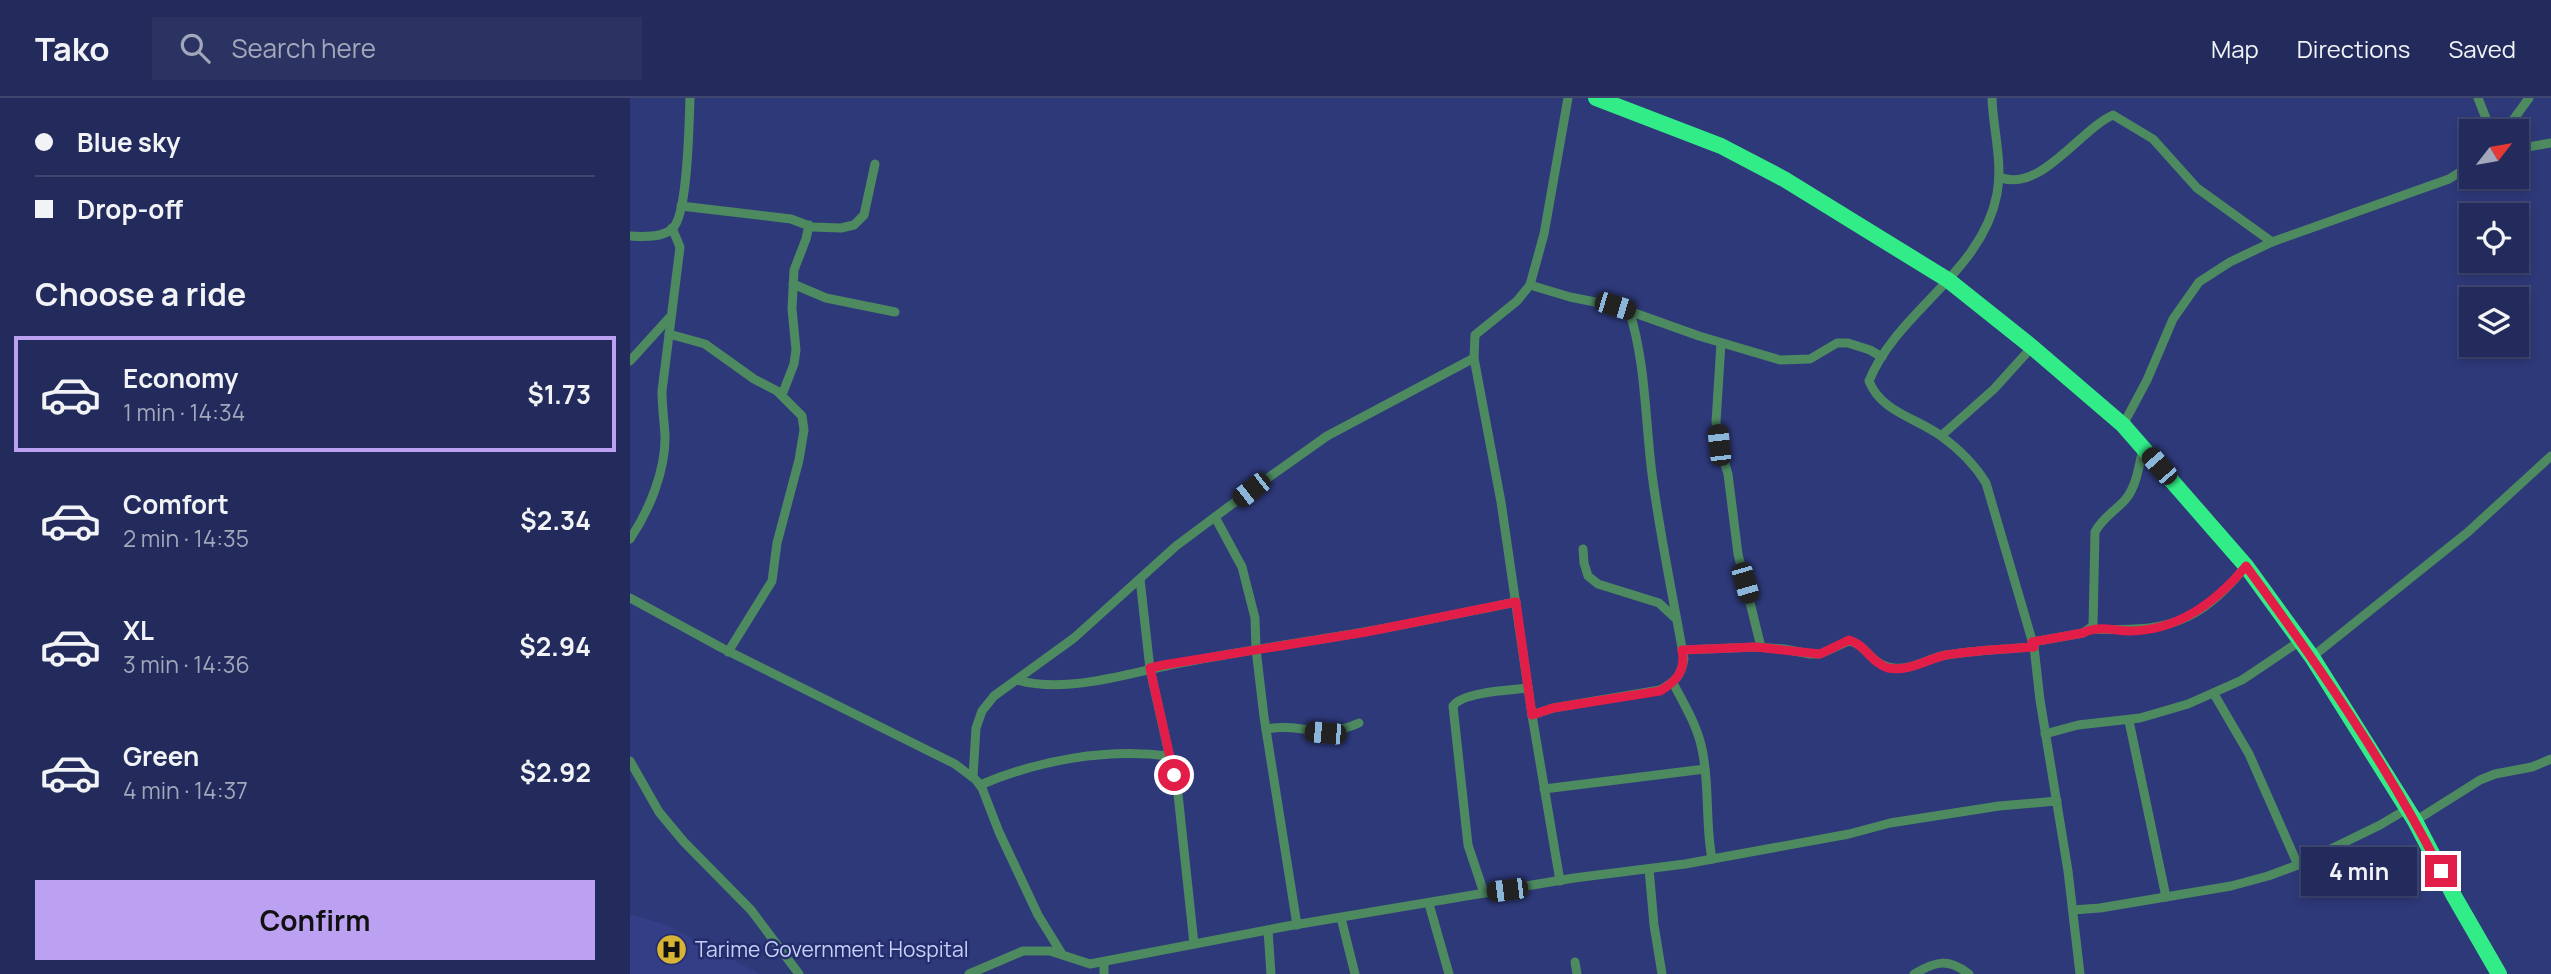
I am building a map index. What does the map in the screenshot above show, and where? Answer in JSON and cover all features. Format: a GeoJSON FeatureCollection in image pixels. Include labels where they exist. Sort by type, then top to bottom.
{"type":"FeatureCollection","features":[{"type":"Feature","properties":{"kind":"highway"},"geometry":{"type":"LineString","coordinates":[[1596,98],[1721,146],[1784,179],[1948,280],[2123,425],[2246,566],[2312,657],[2411,815],[2499,974]]}},
{"type":"Feature","properties":{"kind":"street"},"geometry":{"type":"LineString","coordinates":[[630,236],[655,236],[673,228],[679,217],[688,149],[690,98]]}},
{"type":"Feature","properties":{"kind":"street"},"geometry":{"type":"LineString","coordinates":[[1560,881],[1532,715],[1501,502],[1474,358],[1475,335],[1517,301],[1530,285],[1544,234],[1568,98]]}},
{"type":"Feature","properties":{"kind":"street"},"geometry":{"type":"LineString","coordinates":[[1992,98],[1999,177],[1997,196],[1980,241],[1882,357],[1869,381],[1873,391],[1893,409],[1941,436],[1977,468],[1986,483],[2033,645],[2073,910],[2080,974]]}},
{"type":"Feature","properties":{"kind":"street"},"geometry":{"type":"LineString","coordinates":[[2478,98],[2486,119]]}},
{"type":"Feature","properties":{"kind":"street"},"geometry":{"type":"LineString","coordinates":[[2513,119],[2529,98]]}},
{"type":"Feature","properties":{"kind":"street"},"geometry":{"type":"LineString","coordinates":[[1999,177],[2010,181],[2041,169],[2059,158],[2101,120],[2113,114],[2153,139],[2197,188],[2272,242]]}},
{"type":"Feature","properties":{"kind":"street"},"geometry":{"type":"LineString","coordinates":[[2529,147],[2551,143]]}},
{"type":"Feature","properties":{"kind":"street"},"geometry":{"type":"LineString","coordinates":[[681,206],[791,219],[834,229],[858,223],[867,205],[875,164]]}},
{"type":"Feature","properties":{"kind":"street"},"geometry":{"type":"LineString","coordinates":[[2123,425],[2147,380],[2173,319],[2199,282],[2230,262],[2272,242],[2449,179],[2459,173]]}},
{"type":"Feature","properties":{"kind":"street"},"geometry":{"type":"LineString","coordinates":[[782,395],[794,364],[794,270],[806,239],[808,225]]}},
{"type":"Feature","properties":{"kind":"street"},"geometry":{"type":"LineString","coordinates":[[630,539],[650,502],[661,465],[665,437],[662,391],[680,247],[673,228]]}},
{"type":"Feature","properties":{"kind":"street"},"geometry":{"type":"LineString","coordinates":[[793,284],[826,298],[895,312]]}},
{"type":"Feature","properties":{"kind":"street"},"geometry":{"type":"LineString","coordinates":[[1530,285],[1629,310],[1721,343],[1780,360],[1810,359],[1837,343],[1848,343],[1882,357]]}},
{"type":"Feature","properties":{"kind":"street"},"geometry":{"type":"LineString","coordinates":[[1532,715],[1575,704],[1660,691],[1673,683],[1681,673],[1684,659],[1654,486],[1641,355],[1629,310]]}},
{"type":"Feature","properties":{"kind":"street"},"geometry":{"type":"LineString","coordinates":[[630,361],[670,317]]}},
{"type":"Feature","properties":{"kind":"street"},"geometry":{"type":"LineString","coordinates":[[669,334],[705,344],[754,379],[782,395],[802,416],[804,430],[799,460],[777,543],[772,581],[728,652]]}},
{"type":"Feature","properties":{"kind":"street"},"geometry":{"type":"LineString","coordinates":[[1721,343],[1716,422],[1719,445],[1728,474],[1738,554],[1760,648]]}},
{"type":"Feature","properties":{"kind":"street"},"geometry":{"type":"LineString","coordinates":[[1941,436],[1994,388],[2032,347]]}},
{"type":"Feature","properties":{"kind":"street"},"geometry":{"type":"LineString","coordinates":[[1063,955],[1038,915],[977,781],[976,728],[982,711],[994,696],[1074,638],[1176,546],[1327,436],[1474,358]]}},
{"type":"Feature","properties":{"kind":"street"},"geometry":{"type":"LineString","coordinates":[[2090,629],[2094,620],[2095,532],[2132,489],[2143,448]]}},
{"type":"Feature","properties":{"kind":"street"},"geometry":{"type":"LineString","coordinates":[[2312,657],[2477,525],[2551,456]]}},
{"type":"Feature","properties":{"kind":"street"},"geometry":{"type":"LineString","coordinates":[[1215,517],[1238,558],[1255,618],[1266,729],[1297,925]]}},
{"type":"Feature","properties":{"kind":"street"},"geometry":{"type":"LineString","coordinates":[[1583,549],[1588,576],[1598,583],[1659,603],[1675,617]]}},
{"type":"Feature","properties":{"kind":"street"},"geometry":{"type":"LineString","coordinates":[[1682,650],[1760,648],[1820,654],[1849,640],[1860,646],[1877,663],[1896,669],[1908,668],[1946,655],[2033,645],[2090,629],[2133,631],[2170,624],[2209,604],[2230,586],[2246,566]]}},
{"type":"Feature","properties":{"kind":"street"},"geometry":{"type":"LineString","coordinates":[[1140,579],[1150,668],[1178,794],[1195,944]]}},
{"type":"Feature","properties":{"kind":"street"},"geometry":{"type":"LineString","coordinates":[[630,598],[728,652],[955,764],[977,781]]}},
{"type":"Feature","properties":{"kind":"street"},"geometry":{"type":"LineString","coordinates":[[1017,680],[1058,684],[1091,680],[1256,649],[1366,632],[1516,602]]}},
{"type":"Feature","properties":{"kind":"street"},"geometry":{"type":"LineString","coordinates":[[2045,734],[2078,725],[2129,721],[2214,694],[2242,680],[2300,641]]}},
{"type":"Feature","properties":{"kind":"street"},"geometry":{"type":"LineString","coordinates":[[1673,683],[1692,718],[1702,749],[1708,840],[1712,859]]}},
{"type":"Feature","properties":{"kind":"street"},"geometry":{"type":"LineString","coordinates":[[1484,893],[1468,845],[1453,706],[1456,701],[1466,696],[1528,688]]}},
{"type":"Feature","properties":{"kind":"street"},"geometry":{"type":"LineString","coordinates":[[2214,694],[2249,754],[2298,865]]}},
{"type":"Feature","properties":{"kind":"street"},"geometry":{"type":"LineString","coordinates":[[2129,721],[2166,897]]}},
{"type":"Feature","properties":{"kind":"street"},"geometry":{"type":"LineString","coordinates":[[1266,729],[1284,725],[1325,733],[1359,723]]}},
{"type":"Feature","properties":{"kind":"street"},"geometry":{"type":"LineString","coordinates":[[977,781],[1091,755],[1138,752],[1170,757]]}},
{"type":"Feature","properties":{"kind":"street"},"geometry":{"type":"LineString","coordinates":[[2073,910],[2231,886],[2268,876],[2298,865],[2379,825],[2411,815],[2480,780],[2532,767],[2551,759]]}},
{"type":"Feature","properties":{"kind":"street"},"geometry":{"type":"LineString","coordinates":[[630,761],[659,811],[684,842],[751,909],[799,974]]}},
{"type":"Feature","properties":{"kind":"street"},"geometry":{"type":"LineString","coordinates":[[1544,789],[1704,769]]}},
{"type":"Feature","properties":{"kind":"street"},"geometry":{"type":"LineString","coordinates":[[969,974],[1023,951],[1050,951],[1090,964],[1151,950],[1484,893],[1712,859],[1849,834],[1890,823],[1999,806],[2057,802]]}},
{"type":"Feature","properties":{"kind":"street"},"geometry":{"type":"LineString","coordinates":[[1649,869],[1662,974]]}},
{"type":"Feature","properties":{"kind":"street"},"geometry":{"type":"LineString","coordinates":[[1429,904],[1449,974]]}},
{"type":"Feature","properties":{"kind":"street"},"geometry":{"type":"LineString","coordinates":[[1341,918],[1355,974]]}},
{"type":"Feature","properties":{"kind":"street"},"geometry":{"type":"LineString","coordinates":[[1268,930],[1272,974]]}},
{"type":"Feature","properties":{"kind":"street"},"geometry":{"type":"LineString","coordinates":[[1104,961],[1104,974]]}},
{"type":"Feature","properties":{"kind":"street"},"geometry":{"type":"LineString","coordinates":[[1575,962],[1577,974]]}},
{"type":"Feature","properties":{"kind":"street"},"geometry":{"type":"LineString","coordinates":[[1917,973],[1940,962],[1953,963],[1969,974]]}},
{"type":"Feature","properties":{"kind":"shaded area","name":"Tarime Government Hospital"},"geometry":{"type":"Polygon","coordinates":[[[630,914],[667,925],[760,974],[630,974],[630,914]]]}},
{"type":"Feature","properties":{"kind":"place","name":"Tarime Government Hospital"},"geometry":{"type":"Point","coordinates":[672,950]}},
{"type":"Feature","properties":{"kind":"route"},"geometry":{"type":"LineString","coordinates":[[1174,775],[1150,668],[1163,665],[1366,632],[1516,602],[1532,715],[1553,708],[1660,691],[1673,683],[1681,673],[1684,659],[1682,650],[1756,647],[1820,654],[1849,640],[1860,646],[1877,663],[1896,669],[1908,668],[1946,655],[2034,647],[2032,642],[2083,633],[2090,629],[2155,629],[2186,617],[2209,604],[2230,586],[2246,566],[2312,657],[2415,821],[2441,871]]}}]}
